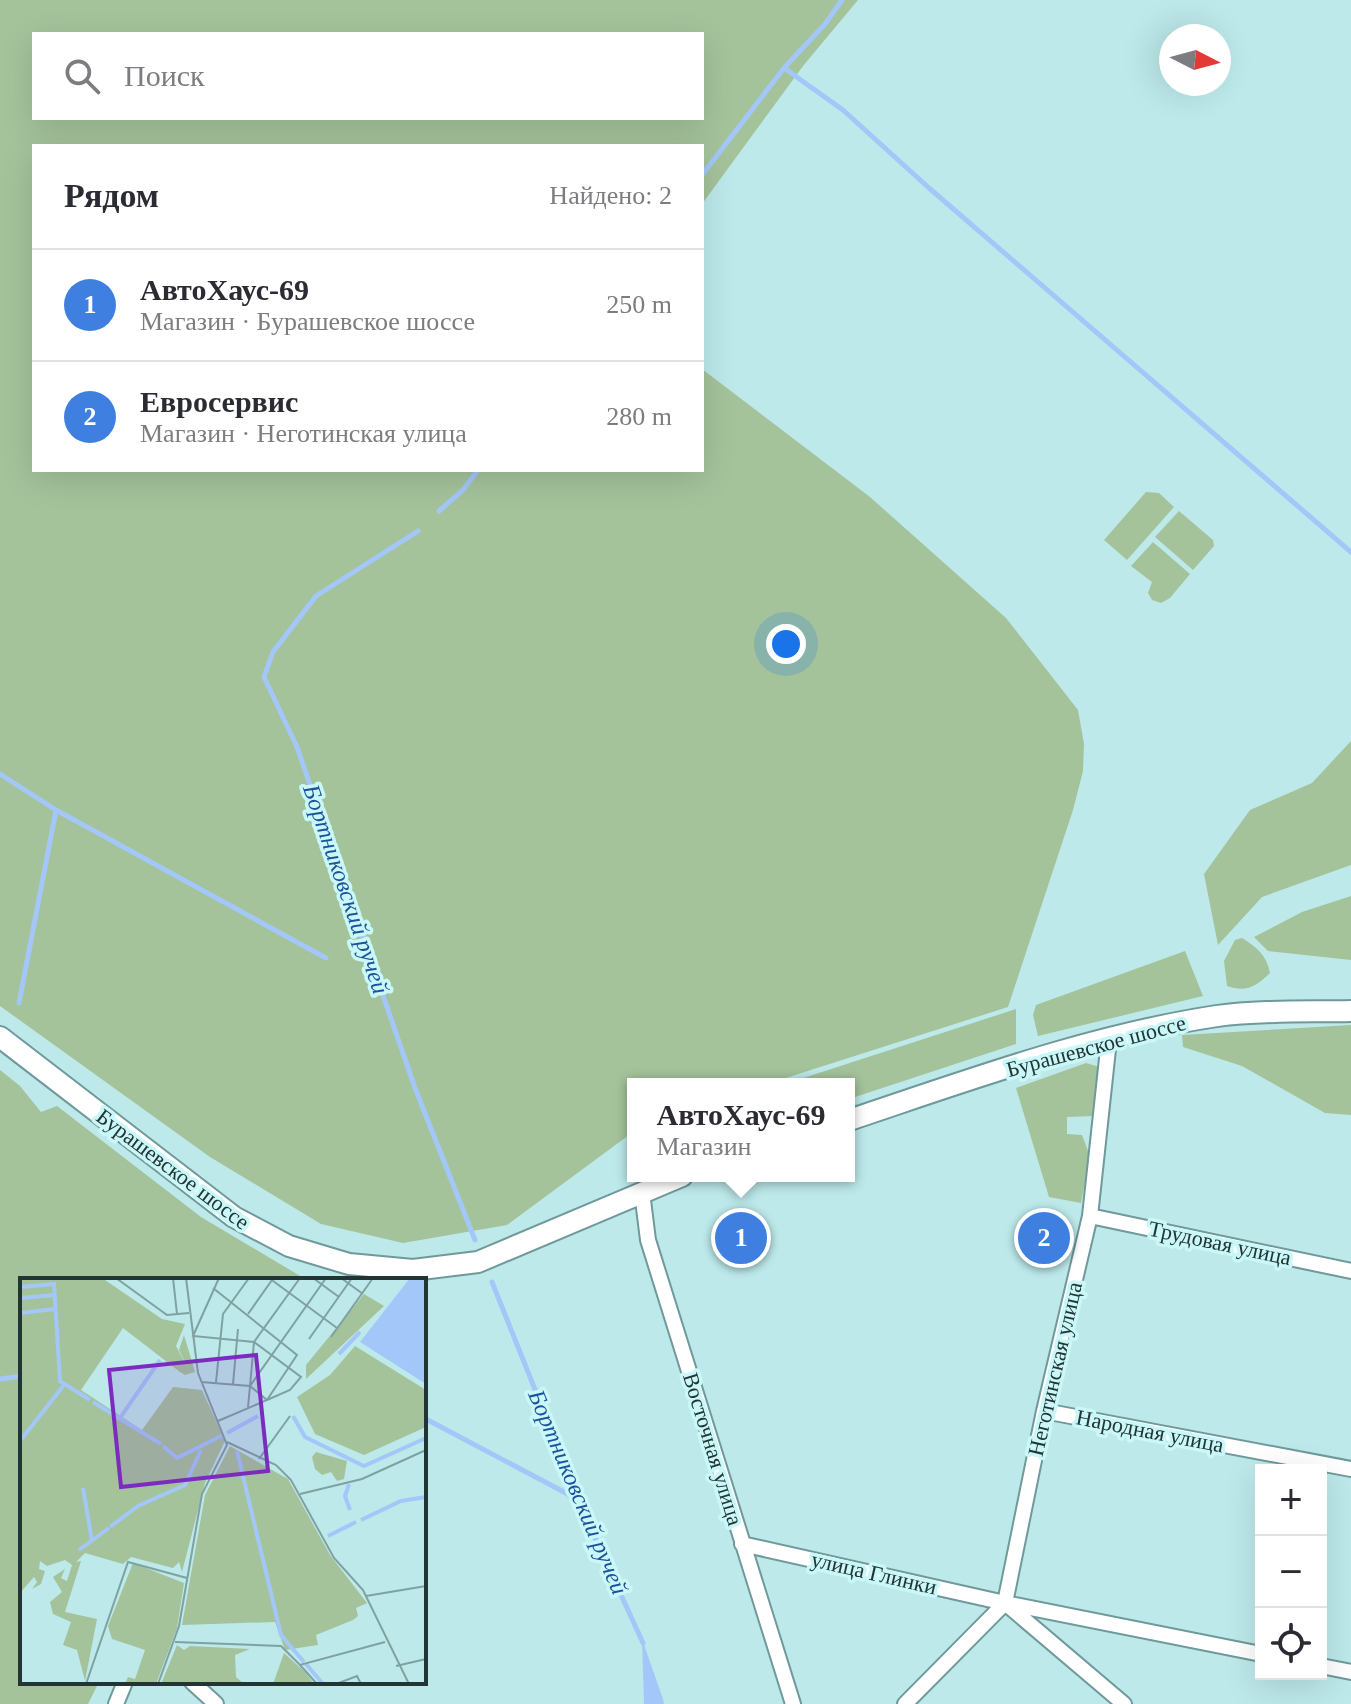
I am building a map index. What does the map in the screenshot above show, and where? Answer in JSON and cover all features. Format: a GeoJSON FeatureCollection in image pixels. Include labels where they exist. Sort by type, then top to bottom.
{"type":"FeatureCollection","features":[{"type":"Feature","properties":{"kind":"main road","name":"Бурашевское шоссе"},"geometry":{"type":"LineString","coordinates":[[855,1118],[1029,1061],[1217,1016],[1351,1011]]}},
{"type":"Feature","properties":{"kind":"main road","name":"Бурашевское шоссе"},"geometry":{"type":"LineString","coordinates":[[0,1037],[244,1224],[278,1242],[313,1255],[383,1274],[478,1262],[667,1182]]}},
{"type":"Feature","properties":{"kind":"street","name":"Неготинская улица"},"geometry":{"type":"LineString","coordinates":[[1005,1603],[1044,1411],[1090,1216],[1109,1040]]}},
{"type":"Feature","properties":{"kind":"street","name":"Восточная улица"},"geometry":{"type":"LineString","coordinates":[[642,1192],[648,1240],[793,1704]]}},
{"type":"Feature","properties":{"kind":"street","name":"Трудовая улица"},"geometry":{"type":"LineString","coordinates":[[1090,1216],[1351,1271]]}},
{"type":"Feature","properties":{"kind":"street","name":"Народная улица"},"geometry":{"type":"LineString","coordinates":[[1044,1411],[1351,1469]]}},
{"type":"Feature","properties":{"kind":"street","name":"улица Глинки"},"geometry":{"type":"LineString","coordinates":[[742,1544],[1005,1603],[1255,1653]]}},
{"type":"Feature","properties":{"kind":"street"},"geometry":{"type":"LineString","coordinates":[[905,1704],[1005,1603],[1124,1704]]}},
{"type":"Feature","properties":{"kind":"street"},"geometry":{"type":"LineString","coordinates":[[1327,1667],[1351,1672]]}},
{"type":"Feature","properties":{"kind":"street"},"geometry":{"type":"LineString","coordinates":[[116,1704],[124,1684]]}},
{"type":"Feature","properties":{"kind":"street"},"geometry":{"type":"LineString","coordinates":[[194,1684],[216,1704]]}},
{"type":"Feature","properties":{"kind":"green space"},"geometry":{"type":"Polygon","coordinates":[[[0,0],[858,0],[803,66],[704,201],[704,144],[32,144],[32,472],[704,472],[704,371],[870,497],[1006,618],[1078,710],[1084,744],[1083,771],[1073,810],[1008,1007],[786,1078],[627,1078],[627,1136],[507,1225],[403,1243],[321,1224],[210,1157],[0,1006],[0,0]]]}},
{"type":"Feature","properties":{"kind":"green space"},"geometry":{"type":"Polygon","coordinates":[[[1146,492],[1159,493],[1174,507],[1127,560],[1104,540],[1146,492]]]}},
{"type":"Feature","properties":{"kind":"green space"},"geometry":{"type":"Polygon","coordinates":[[[1179,511],[1213,540],[1214,546],[1193,570],[1155,537],[1179,511]]]}},
{"type":"Feature","properties":{"kind":"green space"},"geometry":{"type":"Polygon","coordinates":[[[1153,542],[1190,574],[1170,598],[1161,603],[1152,600],[1148,593],[1152,582],[1131,566],[1153,542]]]}},
{"type":"Feature","properties":{"kind":"green space"},"geometry":{"type":"Polygon","coordinates":[[[1351,741],[1351,865],[1262,897],[1218,945],[1204,874],[1250,810],[1312,783],[1351,741]]]}},
{"type":"Feature","properties":{"kind":"green space"},"geometry":{"type":"Polygon","coordinates":[[[1351,896],[1351,960],[1268,951],[1254,937],[1302,912],[1351,896]]]}},
{"type":"Feature","properties":{"kind":"green space"},"geometry":{"type":"Polygon","coordinates":[[[1242,938],[1260,952],[1270,973],[1256,985],[1240,989],[1227,986],[1224,961],[1235,940],[1242,938]]]}},
{"type":"Feature","properties":{"kind":"green space"},"geometry":{"type":"Polygon","coordinates":[[[1185,951],[1203,996],[1038,1036],[1033,1015],[1036,1005],[1185,951]]]}},
{"type":"Feature","properties":{"kind":"green space"},"geometry":{"type":"Polygon","coordinates":[[[1016,1009],[1016,1044],[855,1097],[855,1078],[803,1078],[1016,1009]]]}},
{"type":"Feature","properties":{"kind":"green space"},"geometry":{"type":"Polygon","coordinates":[[[1351,1025],[1351,1115],[1325,1113],[1242,1066],[1183,1047],[1182,1035],[1351,1025]]]}},
{"type":"Feature","properties":{"kind":"green space"},"geometry":{"type":"Polygon","coordinates":[[[1086,1063],[1100,1067],[1094,1116],[1067,1117],[1067,1134],[1082,1135],[1090,1156],[1081,1203],[1049,1197],[1016,1088],[1086,1063]]]}},
{"type":"Feature","properties":{"kind":"green space"},"geometry":{"type":"Polygon","coordinates":[[[0,1070],[20,1086],[41,1112],[57,1106],[201,1217],[304,1278],[20,1278],[20,1684],[98,1684],[88,1704],[0,1704],[0,1070]]]}},
{"type":"Feature","properties":{"kind":"water"},"geometry":{"type":"Polygon","coordinates":[[[642,1639],[663,1699],[664,1704],[644,1704],[642,1639]]]}},
{"type":"Feature","properties":{"kind":"waterway"},"geometry":{"type":"LineString","coordinates":[[704,172],[784,68],[825,24],[842,0]]}},
{"type":"Feature","properties":{"kind":"waterway"},"geometry":{"type":"LineString","coordinates":[[784,68],[843,110],[1351,552]]}},
{"type":"Feature","properties":{"kind":"waterway"},"geometry":{"type":"LineString","coordinates":[[439,511],[463,490],[476,472]]}},
{"type":"Feature","properties":{"kind":"waterway","name":"Бортниковский ручей"},"geometry":{"type":"LineString","coordinates":[[418,531],[316,596],[273,652],[264,677],[297,747],[415,1088],[475,1240]]}},
{"type":"Feature","properties":{"kind":"waterway"},"geometry":{"type":"LineString","coordinates":[[0,774],[56,810],[326,958]]}},
{"type":"Feature","properties":{"kind":"waterway"},"geometry":{"type":"LineString","coordinates":[[19,1003],[56,810]]}},
{"type":"Feature","properties":{"kind":"waterway","name":"Бортниковский ручей"},"geometry":{"type":"LineString","coordinates":[[492,1282],[590,1527],[643,1643]]}},
{"type":"Feature","properties":{"kind":"waterway"},"geometry":{"type":"LineString","coordinates":[[0,1379],[20,1376]]}},
{"type":"Feature","properties":{"kind":"waterway"},"geometry":{"type":"LineString","coordinates":[[426,1419],[581,1501]]}},
{"type":"Feature","properties":{"kind":"place","name":"АвтоХаус-69"},"geometry":{"type":"Point","coordinates":[741,1238]}},
{"type":"Feature","properties":{"kind":"place","name":"Евросервис"},"geometry":{"type":"Point","coordinates":[1044,1238]}}]}
